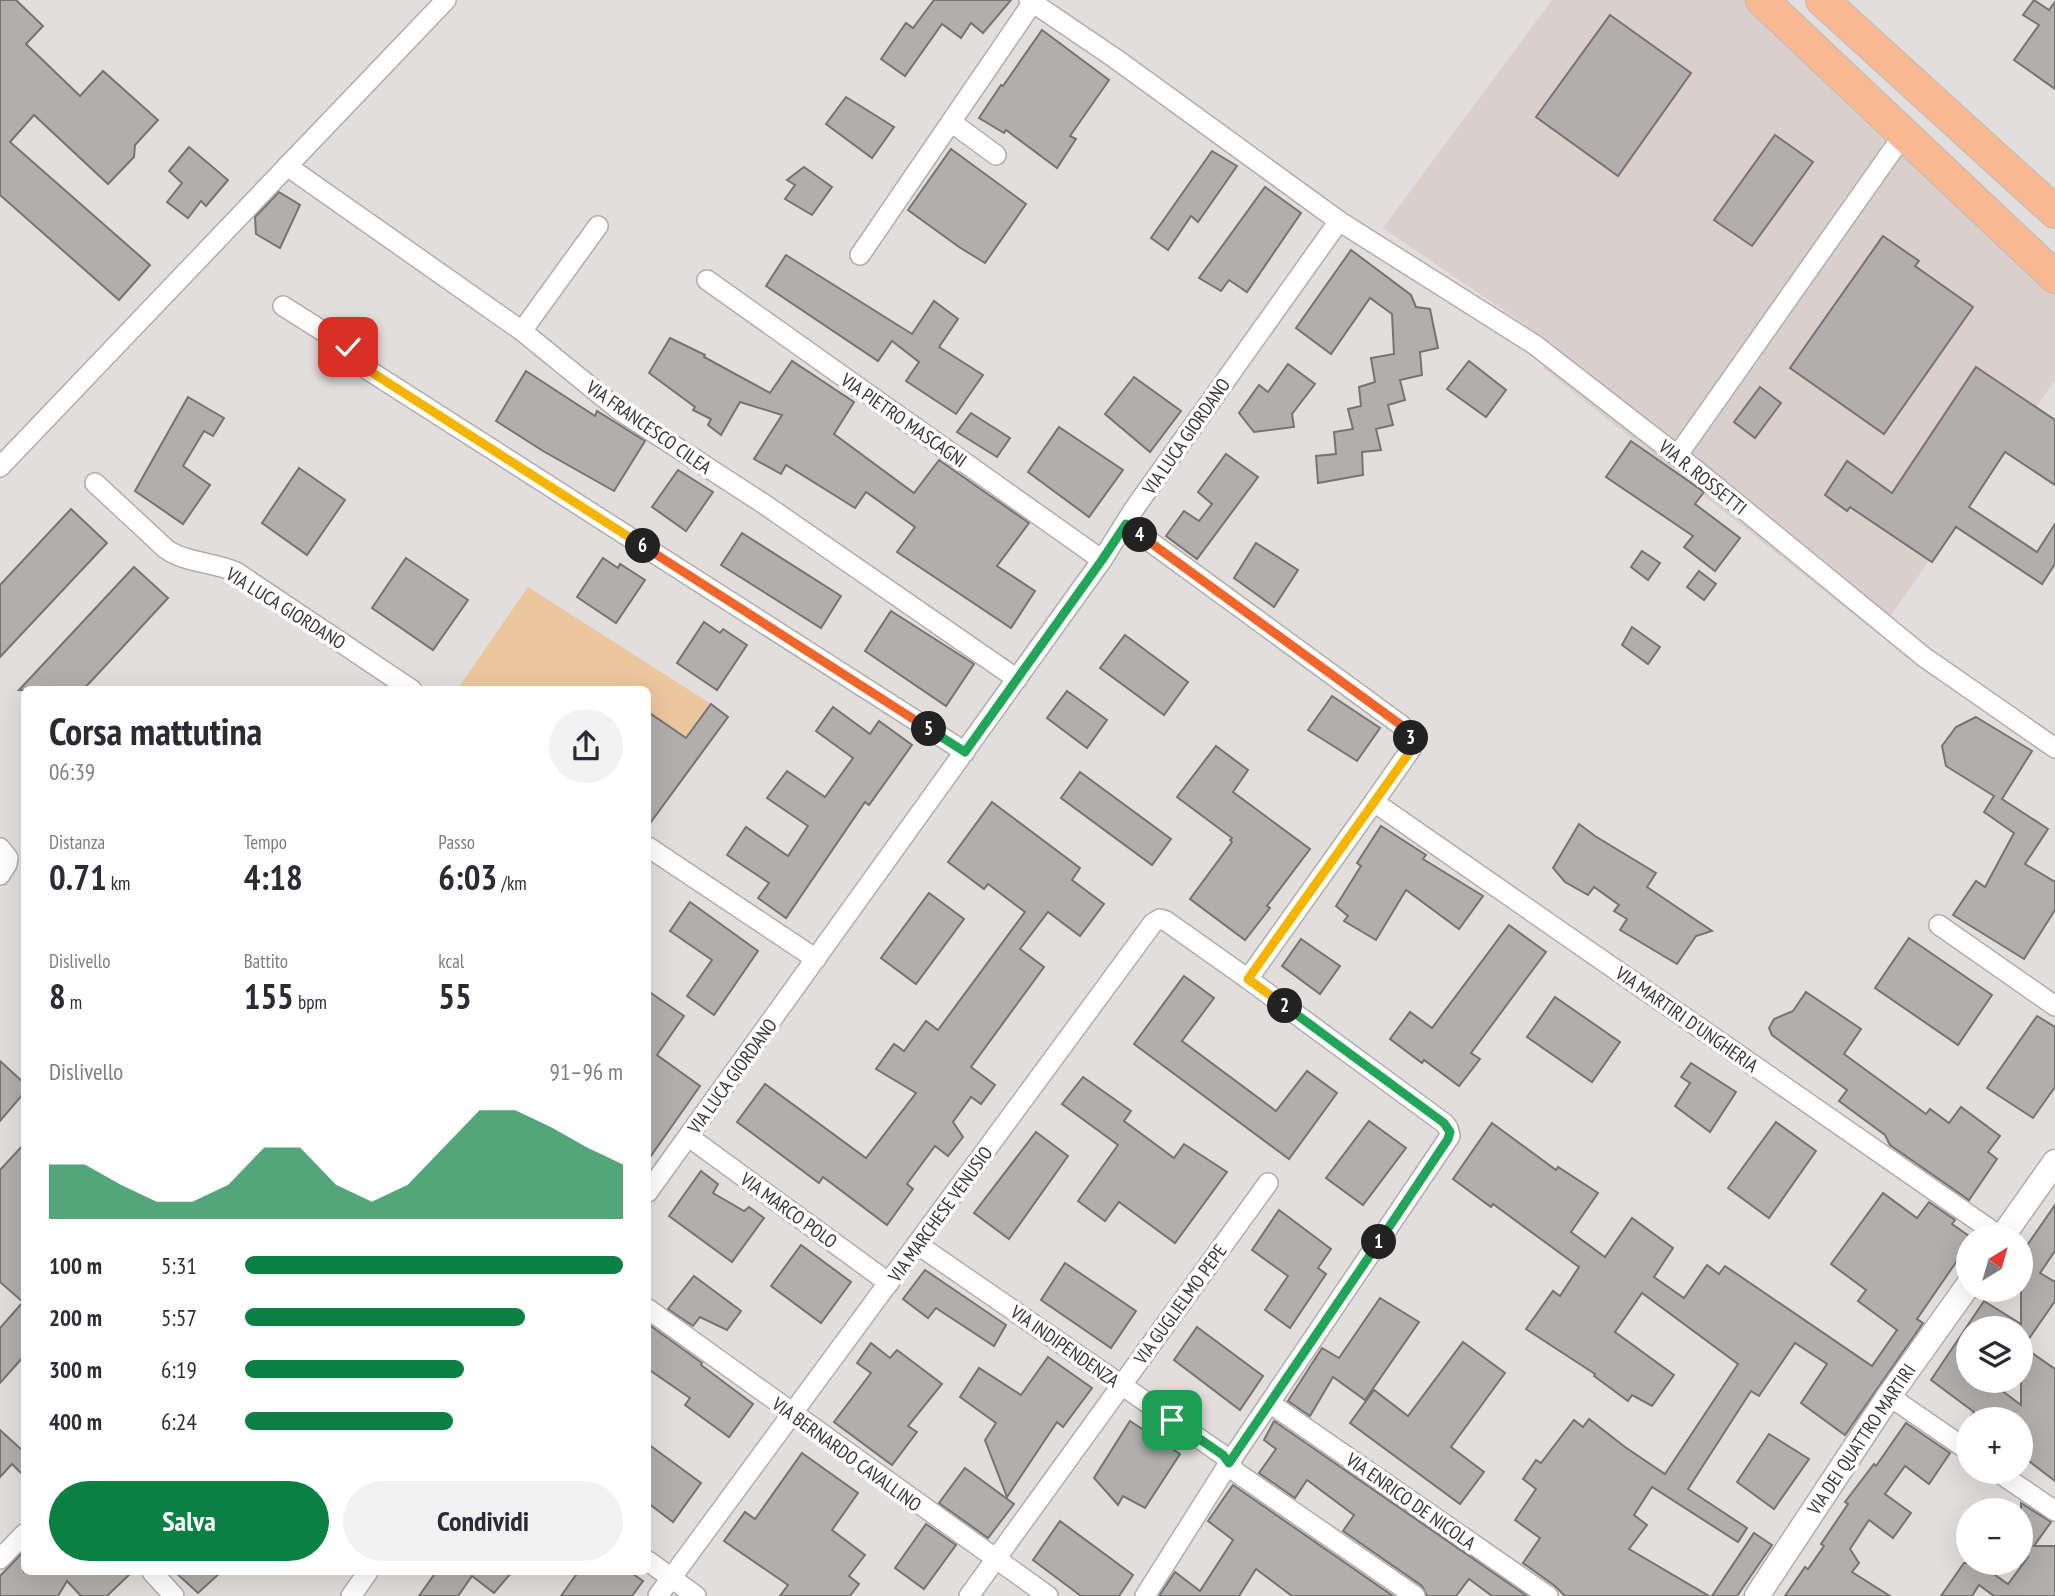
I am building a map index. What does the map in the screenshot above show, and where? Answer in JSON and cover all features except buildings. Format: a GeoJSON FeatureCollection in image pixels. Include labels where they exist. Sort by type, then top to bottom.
{"type":"FeatureCollection","features":[{"type":"Feature","properties":{"kind":"main road"},"geometry":{"type":"LineString","coordinates":[[1762,0],[2055,277]]}},
{"type":"Feature","properties":{"kind":"main road"},"geometry":{"type":"LineString","coordinates":[[1822,0],[2055,212]]}},
{"type":"Feature","properties":{"kind":"street"},"geometry":{"type":"LineString","coordinates":[[0,467],[446,0]]}},
{"type":"Feature","properties":{"kind":"street"},"geometry":{"type":"LineString","coordinates":[[860,255],[1031,1]]}},
{"type":"Feature","properties":{"kind":"street","name":"VIA R. ROSSETTI"},"geometry":{"type":"LineString","coordinates":[[1031,1],[1116,59],[1339,221],[1535,345],[1677,456],[1924,657],[2055,748]]}},
{"type":"Feature","properties":{"kind":"street"},"geometry":{"type":"LineString","coordinates":[[951,122],[996,155]]}},
{"type":"Feature","properties":{"kind":"street"},"geometry":{"type":"LineString","coordinates":[[1677,456],[1904,134]]}},
{"type":"Feature","properties":{"kind":"street","name":"VIA FRANCESCO CILEA"},"geometry":{"type":"LineString","coordinates":[[287,166],[523,331],[619,410],[764,504],[1017,679]]}},
{"type":"Feature","properties":{"kind":"street","name":"VIA LUCA GIORDANO"},"geometry":{"type":"LineString","coordinates":[[651,1188],[1102,560],[1134,509],[1339,221]]}},
{"type":"Feature","properties":{"kind":"street"},"geometry":{"type":"LineString","coordinates":[[523,331],[598,226]]}},
{"type":"Feature","properties":{"kind":"street","name":"VIA PIETRO MASCAGNI"},"geometry":{"type":"LineString","coordinates":[[707,280],[1102,560]]}},
{"type":"Feature","properties":{"kind":"street"},"geometry":{"type":"LineString","coordinates":[[283,306],[348,347],[365,368],[965,752]]}},
{"type":"Feature","properties":{"kind":"street","name":"VIA LUCA GIORDANO"},"geometry":{"type":"LineString","coordinates":[[95,483],[176,556],[236,572],[406,686]]}},
{"type":"Feature","properties":{"kind":"street"},"geometry":{"type":"LineString","coordinates":[[1126,524],[1408,732],[1411,749],[1248,979],[1444,1123],[1450,1132],[1446,1142],[1229,1463],[1144,1596]]}},
{"type":"Feature","properties":{"kind":"street","name":"VIA MARTIRI D'UNGHERIA"},"geometry":{"type":"LineString","coordinates":[[1374,802],[1984,1225]]}},
{"type":"Feature","properties":{"kind":"street"},"geometry":{"type":"LineString","coordinates":[[0,848],[8,858],[0,875]]}},
{"type":"Feature","properties":{"kind":"street"},"geometry":{"type":"LineString","coordinates":[[651,849],[816,960]]}},
{"type":"Feature","properties":{"kind":"street","name":"VIA MARCHESE VENUSIO"},"geometry":{"type":"LineString","coordinates":[[658,1596],[1156,920],[1166,921],[1248,979]]}},
{"type":"Feature","properties":{"kind":"street"},"geometry":{"type":"LineString","coordinates":[[1939,925],[2055,1006]]}},
{"type":"Feature","properties":{"kind":"street","name":"VIA MARCO POLO"},"geometry":{"type":"LineString","coordinates":[[689,1137],[889,1283]]}},
{"type":"Feature","properties":{"kind":"street"},"geometry":{"type":"LineString","coordinates":[[2010,1225],[2055,1162]]}},
{"type":"Feature","properties":{"kind":"street","name":"VIA GUGLIELMO PEPE"},"geometry":{"type":"LineString","coordinates":[[969,1596],[1268,1182]]}},
{"type":"Feature","properties":{"kind":"street","name":"VIA INDIPENDENZA"},"geometry":{"type":"LineString","coordinates":[[917,1244],[1223,1455],[1236,1472],[1415,1596]]}},
{"type":"Feature","properties":{"kind":"street","name":"VIA DEI QUATTRO MARTIRI"},"geometry":{"type":"LineString","coordinates":[[1757,1596],[1889,1396],[1956,1302]]}},
{"type":"Feature","properties":{"kind":"street","name":"VIA BERNARDO CAVALLINO"},"geometry":{"type":"LineString","coordinates":[[651,1311],[792,1415],[1048,1596]]}},
{"type":"Feature","properties":{"kind":"street"},"geometry":{"type":"LineString","coordinates":[[1889,1396],[1956,1442]]}},
{"type":"Feature","properties":{"kind":"street","name":"VIA ENRICO DE NICOLA"},"geometry":{"type":"LineString","coordinates":[[1274,1406],[1548,1596]]}},
{"type":"Feature","properties":{"kind":"street"},"geometry":{"type":"LineString","coordinates":[[2016,1484],[2055,1511]]}},
{"type":"Feature","properties":{"kind":"street"},"geometry":{"type":"LineString","coordinates":[[0,1559],[21,1537]]}},
{"type":"Feature","properties":{"kind":"street"},"geometry":{"type":"LineString","coordinates":[[651,1563],[696,1596]]}},
{"type":"Feature","properties":{"kind":"street"},"geometry":{"type":"LineString","coordinates":[[155,1575],[174,1596]]}},
{"type":"Feature","properties":{"kind":"street"},"geometry":{"type":"LineString","coordinates":[[351,1596],[366,1575]]}},
{"type":"Feature","properties":{"kind":"shaded area"},"geometry":{"type":"Polygon","coordinates":[[[1552,0],[1746,0],[2055,291],[2055,380],[1878,634],[1543,368],[1557,347],[1383,228],[1552,0]]]}},
{"type":"Feature","properties":{"kind":"shaded area"},"geometry":{"type":"Polygon","coordinates":[[[528,587],[711,704],[651,786],[651,686],[460,686],[528,587]]]}},
{"type":"Feature","properties":{"kind":"route"},"geometry":{"type":"LineString","coordinates":[[348,347],[365,368],[965,752],[1126,524],[1408,732],[1411,740],[1409,753],[1248,979],[1444,1123],[1450,1136],[1229,1463],[1223,1455],[1172,1420]]}}]}
